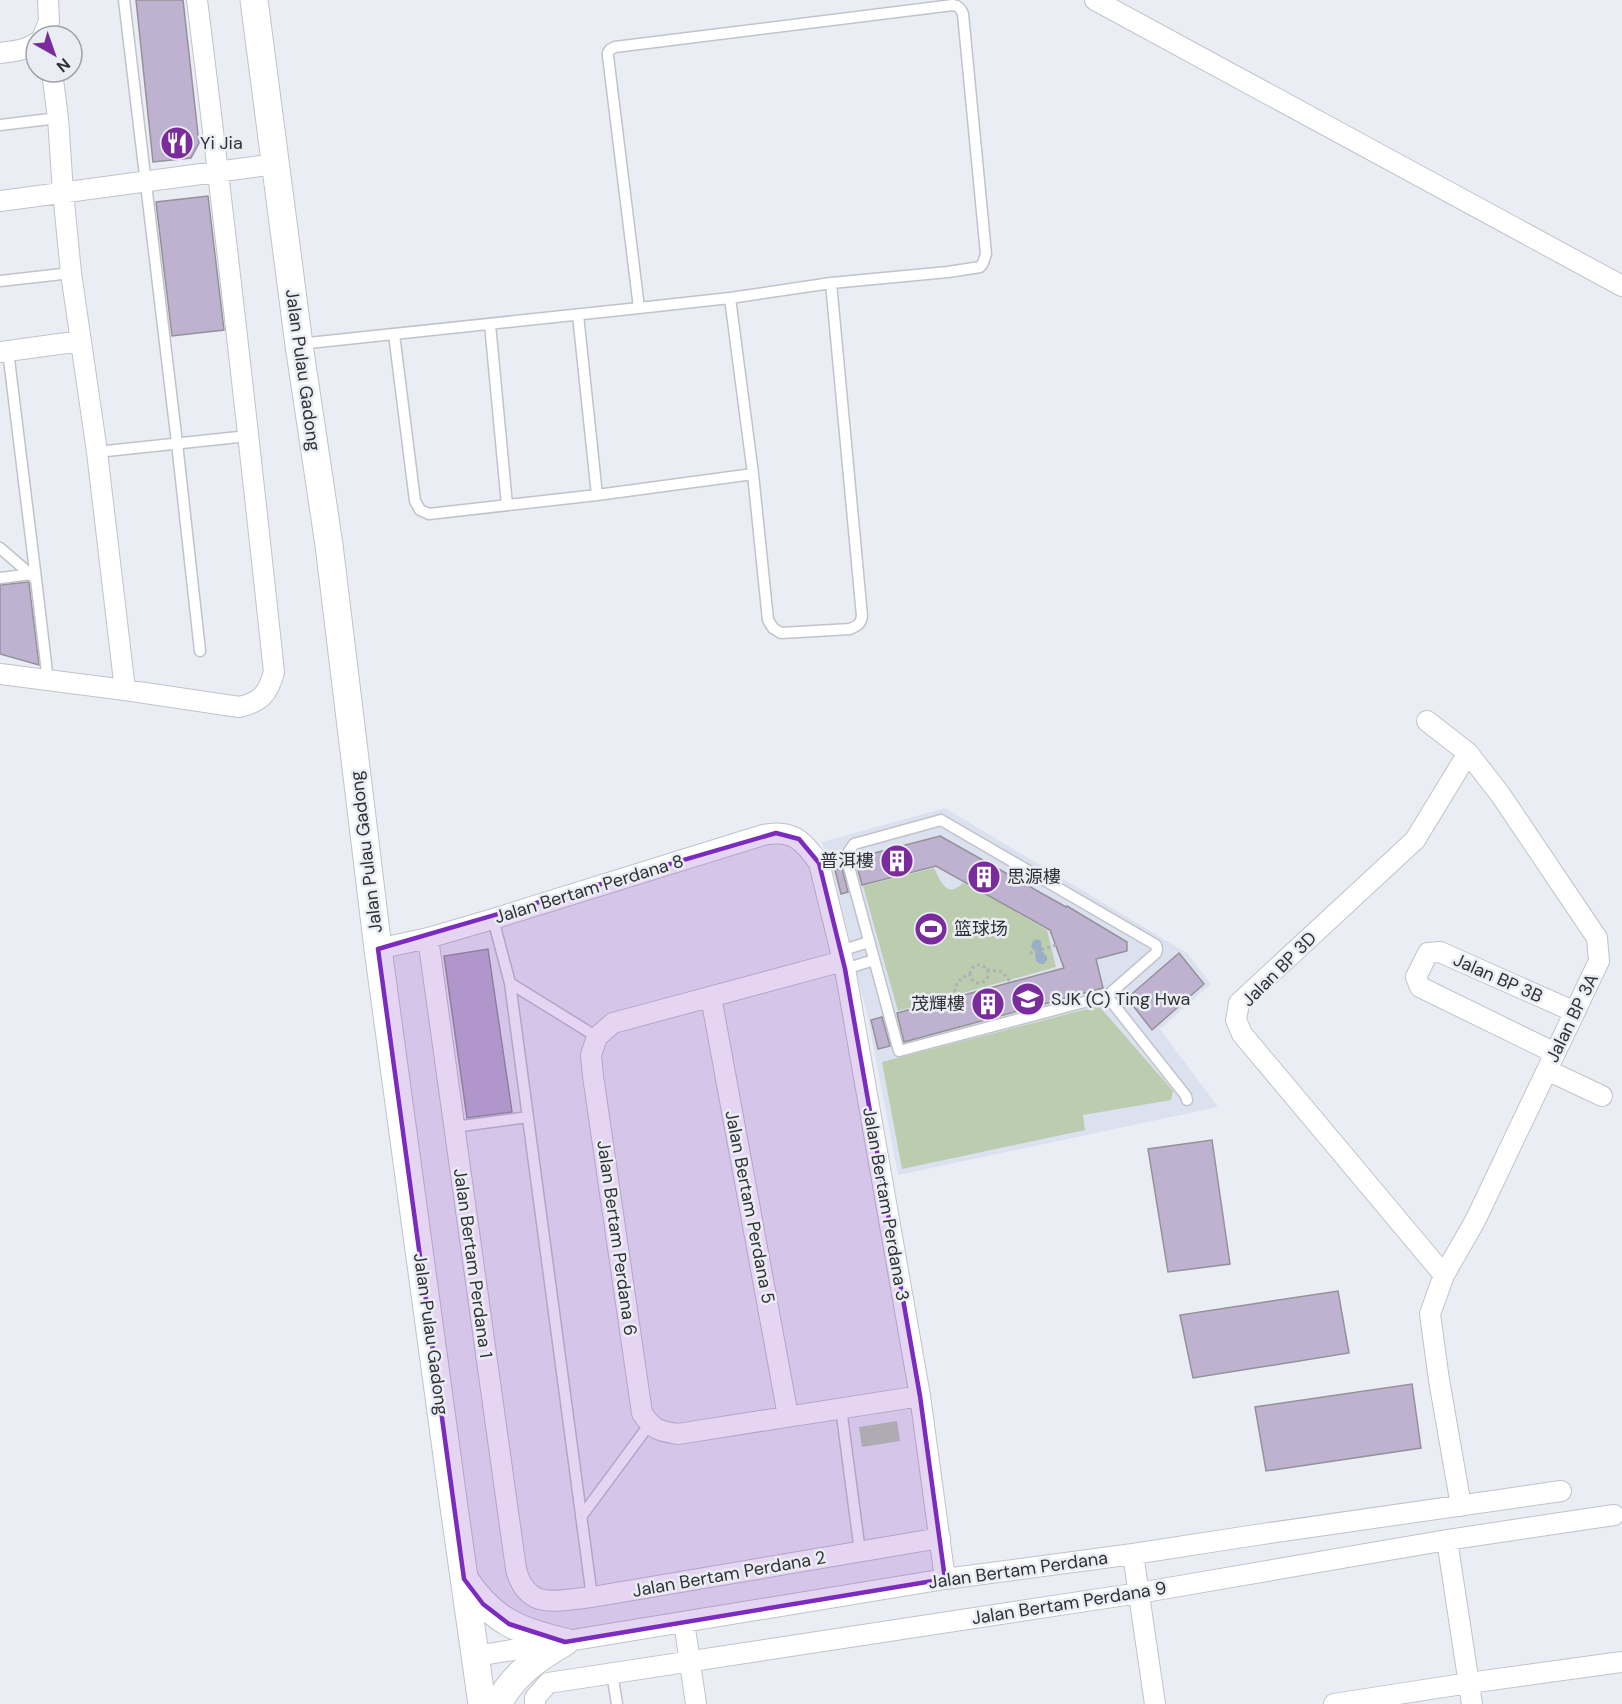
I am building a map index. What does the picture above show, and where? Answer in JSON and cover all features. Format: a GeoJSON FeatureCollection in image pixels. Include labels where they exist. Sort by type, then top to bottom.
{"type":"FeatureCollection","features":[{"type":"Feature","properties":{"kind":"main road","name":"Jalan Pulau Gadong"},"geometry":{"type":"LineString","coordinates":[[254,0],[298,345],[329,545],[378,949],[482,1704]]}},
{"type":"Feature","properties":{"kind":"main road"},"geometry":{"type":"LineString","coordinates":[[464,1579],[483,1604],[509,1624],[524,1631],[565,1642]]}},
{"type":"Feature","properties":{"kind":"main road"},"geometry":{"type":"LineString","coordinates":[[498,1704],[508,1686],[518,1676],[540,1657],[565,1642]]}},
{"type":"Feature","properties":{"kind":"street"},"geometry":{"type":"LineString","coordinates":[[48,0],[48,24]]}},
{"type":"Feature","properties":{"kind":"street"},"geometry":{"type":"LineString","coordinates":[[0,674],[239,707],[251,705],[261,699],[267,692],[274,672],[219,172],[197,0]]}},
{"type":"Feature","properties":{"kind":"street"},"geometry":{"type":"LineString","coordinates":[[1095,0],[1622,286]]}},
{"type":"Feature","properties":{"kind":"street"},"geometry":{"type":"LineString","coordinates":[[0,53],[24,50]]}},
{"type":"Feature","properties":{"kind":"street"},"geometry":{"type":"LineString","coordinates":[[54,84],[71,273],[97,452],[125,690]]}},
{"type":"Feature","properties":{"kind":"street"},"geometry":{"type":"LineString","coordinates":[[0,201],[275,164]]}},
{"type":"Feature","properties":{"kind":"street"},"geometry":{"type":"LineString","coordinates":[[4,351],[81,341]]}},
{"type":"Feature","properties":{"kind":"street","name":"Jalan BP 3A"},"geometry":{"type":"LineString","coordinates":[[1427,721],[1468,753],[1500,794],[1597,938],[1599,961],[1475,1221],[1444,1275],[1430,1314],[1461,1506]]}},
{"type":"Feature","properties":{"kind":"street","name":"Jalan BP 3D"},"geometry":{"type":"LineString","coordinates":[[1444,1275],[1242,1034],[1236,1020],[1239,1003],[1415,840],[1468,753]]}},
{"type":"Feature","properties":{"kind":"street","name":"Jalan Bertam Perdana 8"},"geometry":{"type":"LineString","coordinates":[[378,949],[428,938],[493,919],[763,835],[789,834],[799,839]]}},
{"type":"Feature","properties":{"kind":"street","name":"Jalan Bertam Perdana 3"},"geometry":{"type":"LineString","coordinates":[[799,839],[819,863],[843,960],[920,1396],[945,1579]]}},
{"type":"Feature","properties":{"kind":"street","name":"Jalan Bertam Perdana 1"},"geometry":{"type":"LineString","coordinates":[[428,938],[516,1569],[522,1587]]}},
{"type":"Feature","properties":{"kind":"street","name":"Jalan BP 3B"},"geometry":{"type":"LineString","coordinates":[[1551,1062],[1420,987],[1416,976],[1428,953],[1440,952],[1575,1012]]}},
{"type":"Feature","properties":{"kind":"street"},"geometry":{"type":"LineString","coordinates":[[597,1037],[613,1023],[843,960]]}},
{"type":"Feature","properties":{"kind":"street","name":"Jalan Bertam Perdana 5"},"geometry":{"type":"LineString","coordinates":[[711,997],[788,1416]]}},
{"type":"Feature","properties":{"kind":"street","name":"Jalan Bertam Perdana 6"},"geometry":{"type":"LineString","coordinates":[[597,1037],[591,1055],[593,1076],[642,1413],[655,1428]]}},
{"type":"Feature","properties":{"kind":"street"},"geometry":{"type":"LineString","coordinates":[[1551,1062],[1602,1096]]}},
{"type":"Feature","properties":{"kind":"street"},"geometry":{"type":"LineString","coordinates":[[655,1428],[678,1434],[920,1396]]}},
{"type":"Feature","properties":{"kind":"street","name":"Jalan Bertam Perdana"},"geometry":{"type":"LineString","coordinates":[[476,1656],[945,1579],[1133,1554],[1561,1491]]}},
{"type":"Feature","properties":{"kind":"street","name":"Jalan Bertam Perdana 9"},"geometry":{"type":"LineString","coordinates":[[535,1704],[535,1698],[549,1683],[1139,1593],[1447,1540],[1618,1516]]}},
{"type":"Feature","properties":{"kind":"street","name":"Jalan Bertam Perdana 2"},"geometry":{"type":"LineString","coordinates":[[522,1587],[528,1593],[547,1601],[592,1597],[940,1538]]}},
{"type":"Feature","properties":{"kind":"street"},"geometry":{"type":"LineString","coordinates":[[1447,1540],[1472,1704]]}},
{"type":"Feature","properties":{"kind":"street"},"geometry":{"type":"LineString","coordinates":[[1133,1554],[1155,1704]]}},
{"type":"Feature","properties":{"kind":"street"},"geometry":{"type":"LineString","coordinates":[[684,1622],[696,1704]]}},
{"type":"Feature","properties":{"kind":"street"},"geometry":{"type":"LineString","coordinates":[[1334,1704],[1622,1662]]}},
{"type":"Feature","properties":{"kind":"lane"},"geometry":{"type":"LineString","coordinates":[[124,0],[200,651]]}},
{"type":"Feature","properties":{"kind":"lane"},"geometry":{"type":"LineString","coordinates":[[298,345],[394,334],[578,315],[730,298],[831,283],[980,267],[986,254],[963,14],[957,6],[626,45],[610,49],[608,57],[639,308]]}},
{"type":"Feature","properties":{"kind":"lane"},"geometry":{"type":"LineString","coordinates":[[0,125],[58,118]]}},
{"type":"Feature","properties":{"kind":"lane"},"geometry":{"type":"LineString","coordinates":[[0,281],[71,273]]}},
{"type":"Feature","properties":{"kind":"lane"},"geometry":{"type":"LineString","coordinates":[[730,298],[753,474],[768,620],[773,628],[781,633],[850,629],[857,627],[862,616],[831,283]]}},
{"type":"Feature","properties":{"kind":"lane"},"geometry":{"type":"LineString","coordinates":[[578,315],[597,495]]}},
{"type":"Feature","properties":{"kind":"lane"},"geometry":{"type":"LineString","coordinates":[[490,324],[507,505]]}},
{"type":"Feature","properties":{"kind":"lane"},"geometry":{"type":"LineString","coordinates":[[394,334],[415,501],[420,510],[429,514],[753,474]]}},
{"type":"Feature","properties":{"kind":"lane"},"geometry":{"type":"LineString","coordinates":[[4,351],[48,681]]}},
{"type":"Feature","properties":{"kind":"lane"},"geometry":{"type":"LineString","coordinates":[[97,452],[248,436]]}},
{"type":"Feature","properties":{"kind":"lane"},"geometry":{"type":"LineString","coordinates":[[0,548],[34,576]]}},
{"type":"Feature","properties":{"kind":"lane"},"geometry":{"type":"LineString","coordinates":[[0,578],[34,576]]}},
{"type":"Feature","properties":{"kind":"lane"},"geometry":{"type":"LineString","coordinates":[[941,820],[1156,945],[1157,949],[1156,953],[1107,996],[899,1051],[874,960],[846,856],[854,844],[941,820]]}},
{"type":"Feature","properties":{"kind":"lane"},"geometry":{"type":"LineString","coordinates":[[493,919],[510,983],[592,1597]]}},
{"type":"Feature","properties":{"kind":"lane"},"geometry":{"type":"LineString","coordinates":[[843,960],[869,942]]}},
{"type":"Feature","properties":{"kind":"lane"},"geometry":{"type":"LineString","coordinates":[[843,960],[874,960]]}},
{"type":"Feature","properties":{"kind":"lane"},"geometry":{"type":"LineString","coordinates":[[510,983],[597,1037]]}},
{"type":"Feature","properties":{"kind":"lane"},"geometry":{"type":"LineString","coordinates":[[1107,996],[1187,1100]]}},
{"type":"Feature","properties":{"kind":"lane"},"geometry":{"type":"LineString","coordinates":[[454,1127],[528,1117]]}},
{"type":"Feature","properties":{"kind":"lane"},"geometry":{"type":"LineString","coordinates":[[841,1408],[860,1552]]}},
{"type":"Feature","properties":{"kind":"lane"},"geometry":{"type":"LineString","coordinates":[[581,1517],[655,1428]]}},
{"type":"Feature","properties":{"kind":"lane"},"geometry":{"type":"LineString","coordinates":[[612,1673],[616,1704]]}},
{"type":"Feature","properties":{"kind":"path"},"geometry":{"type":"LineString","coordinates":[[1030,953],[1056,945]]}},
{"type":"Feature","properties":{"kind":"path"},"geometry":{"type":"LineString","coordinates":[[955,998],[954,988],[957,983],[970,974],[977,965],[987,970],[1000,970],[1010,983]]}},
{"type":"Feature","properties":{"kind":"path"},"geometry":{"type":"LineString","coordinates":[[970,974],[973,981],[981,983],[986,979],[987,970]]}},
{"type":"Feature","properties":{"kind":"highlighted area"},"geometry":{"type":"Polygon","coordinates":[[[776,833],[799,839],[819,863],[845,969],[920,1396],[945,1579],[565,1642],[509,1624],[483,1604],[464,1579],[378,949],[776,833]]]}},
{"type":"Feature","properties":{"kind":"shaded area","name":"SJK (C) Ting Hwa"},"geometry":{"type":"Polygon","coordinates":[[[945,808],[1187,953],[1211,984],[1160,1029],[1218,1107],[898,1175],[867,1014],[822,842],[945,808]]]}},
{"type":"Feature","properties":{"kind":"green space"},"geometry":{"type":"Polygon","coordinates":[[[934,868],[945,887],[953,889],[963,883],[976,888],[1047,930],[1056,967],[898,1011],[863,886],[934,868]]]}},
{"type":"Feature","properties":{"kind":"green space"},"geometry":{"type":"Polygon","coordinates":[[[1099,1006],[1173,1091],[1171,1100],[1083,1115],[1085,1130],[902,1169],[882,1062],[1099,1006]]]}},
{"type":"Feature","properties":{"kind":"green space"},"geometry":{"type":"Polygon","coordinates":[[[897,1421],[900,1441],[862,1447],[859,1427],[897,1421]]]}},
{"type":"Feature","properties":{"kind":"water"},"geometry":{"type":"Polygon","coordinates":[[[1037,939],[1041,941],[1042,951],[1047,957],[1044,964],[1036,961],[1035,951],[1031,947],[1033,941],[1037,939]]]}},
{"type":"Feature","properties":{"kind":"building"},"geometry":{"type":"Polygon","coordinates":[[[136,0],[183,0],[199,143],[191,158],[153,162],[136,0]]]}},
{"type":"Feature","properties":{"kind":"building"},"geometry":{"type":"Polygon","coordinates":[[[208,196],[224,330],[172,336],[156,202],[208,196]]]}},
{"type":"Feature","properties":{"kind":"building"},"geometry":{"type":"Polygon","coordinates":[[[28,582],[39,665],[0,654],[0,585],[28,582]]]}},
{"type":"Feature","properties":{"kind":"building"},"geometry":{"type":"Polygon","coordinates":[[[940,836],[1127,942],[1127,951],[1096,959],[1103,988],[904,1042],[897,1013],[1064,968],[1050,930],[936,866],[862,885],[855,858],[940,836]]]}},
{"type":"Feature","properties":{"kind":"building"},"geometry":{"type":"Polygon","coordinates":[[[842,868],[848,892],[841,894],[835,870],[842,868]]]}},
{"type":"Feature","properties":{"kind":"building"},"geometry":{"type":"Polygon","coordinates":[[[488,949],[512,1112],[467,1118],[444,956],[488,949]]]}},
{"type":"Feature","properties":{"kind":"building"},"geometry":{"type":"Polygon","coordinates":[[[1179,953],[1204,984],[1152,1030],[1127,998],[1179,953]]]}},
{"type":"Feature","properties":{"kind":"building"},"geometry":{"type":"Polygon","coordinates":[[[882,1017],[890,1046],[878,1049],[871,1020],[882,1017]]]}},
{"type":"Feature","properties":{"kind":"building"},"geometry":{"type":"Polygon","coordinates":[[[1212,1140],[1230,1264],[1168,1272],[1148,1149],[1212,1140]]]}},
{"type":"Feature","properties":{"kind":"building"},"geometry":{"type":"Polygon","coordinates":[[[1338,1291],[1349,1353],[1193,1378],[1180,1315],[1338,1291]]]}},
{"type":"Feature","properties":{"kind":"building"},"geometry":{"type":"Polygon","coordinates":[[[1412,1384],[1421,1448],[1266,1471],[1255,1407],[1412,1384]]]}},
{"type":"Feature","properties":{"kind":"place","name":"Yi Jia"},"geometry":{"type":"Point","coordinates":[177,143]}},
{"type":"Feature","properties":{"kind":"place","name":"普洱樓"},"geometry":{"type":"Point","coordinates":[897,861]}},
{"type":"Feature","properties":{"kind":"place","name":"思源樓"},"geometry":{"type":"Point","coordinates":[984,877]}},
{"type":"Feature","properties":{"kind":"place","name":"篮球场"},"geometry":{"type":"Point","coordinates":[931,929]}},
{"type":"Feature","properties":{"kind":"place","name":"SJK (C) Ting Hwa"},"geometry":{"type":"Point","coordinates":[1028,999]}},
{"type":"Feature","properties":{"kind":"place","name":"茂輝樓"},"geometry":{"type":"Point","coordinates":[988,1004]}}]}
